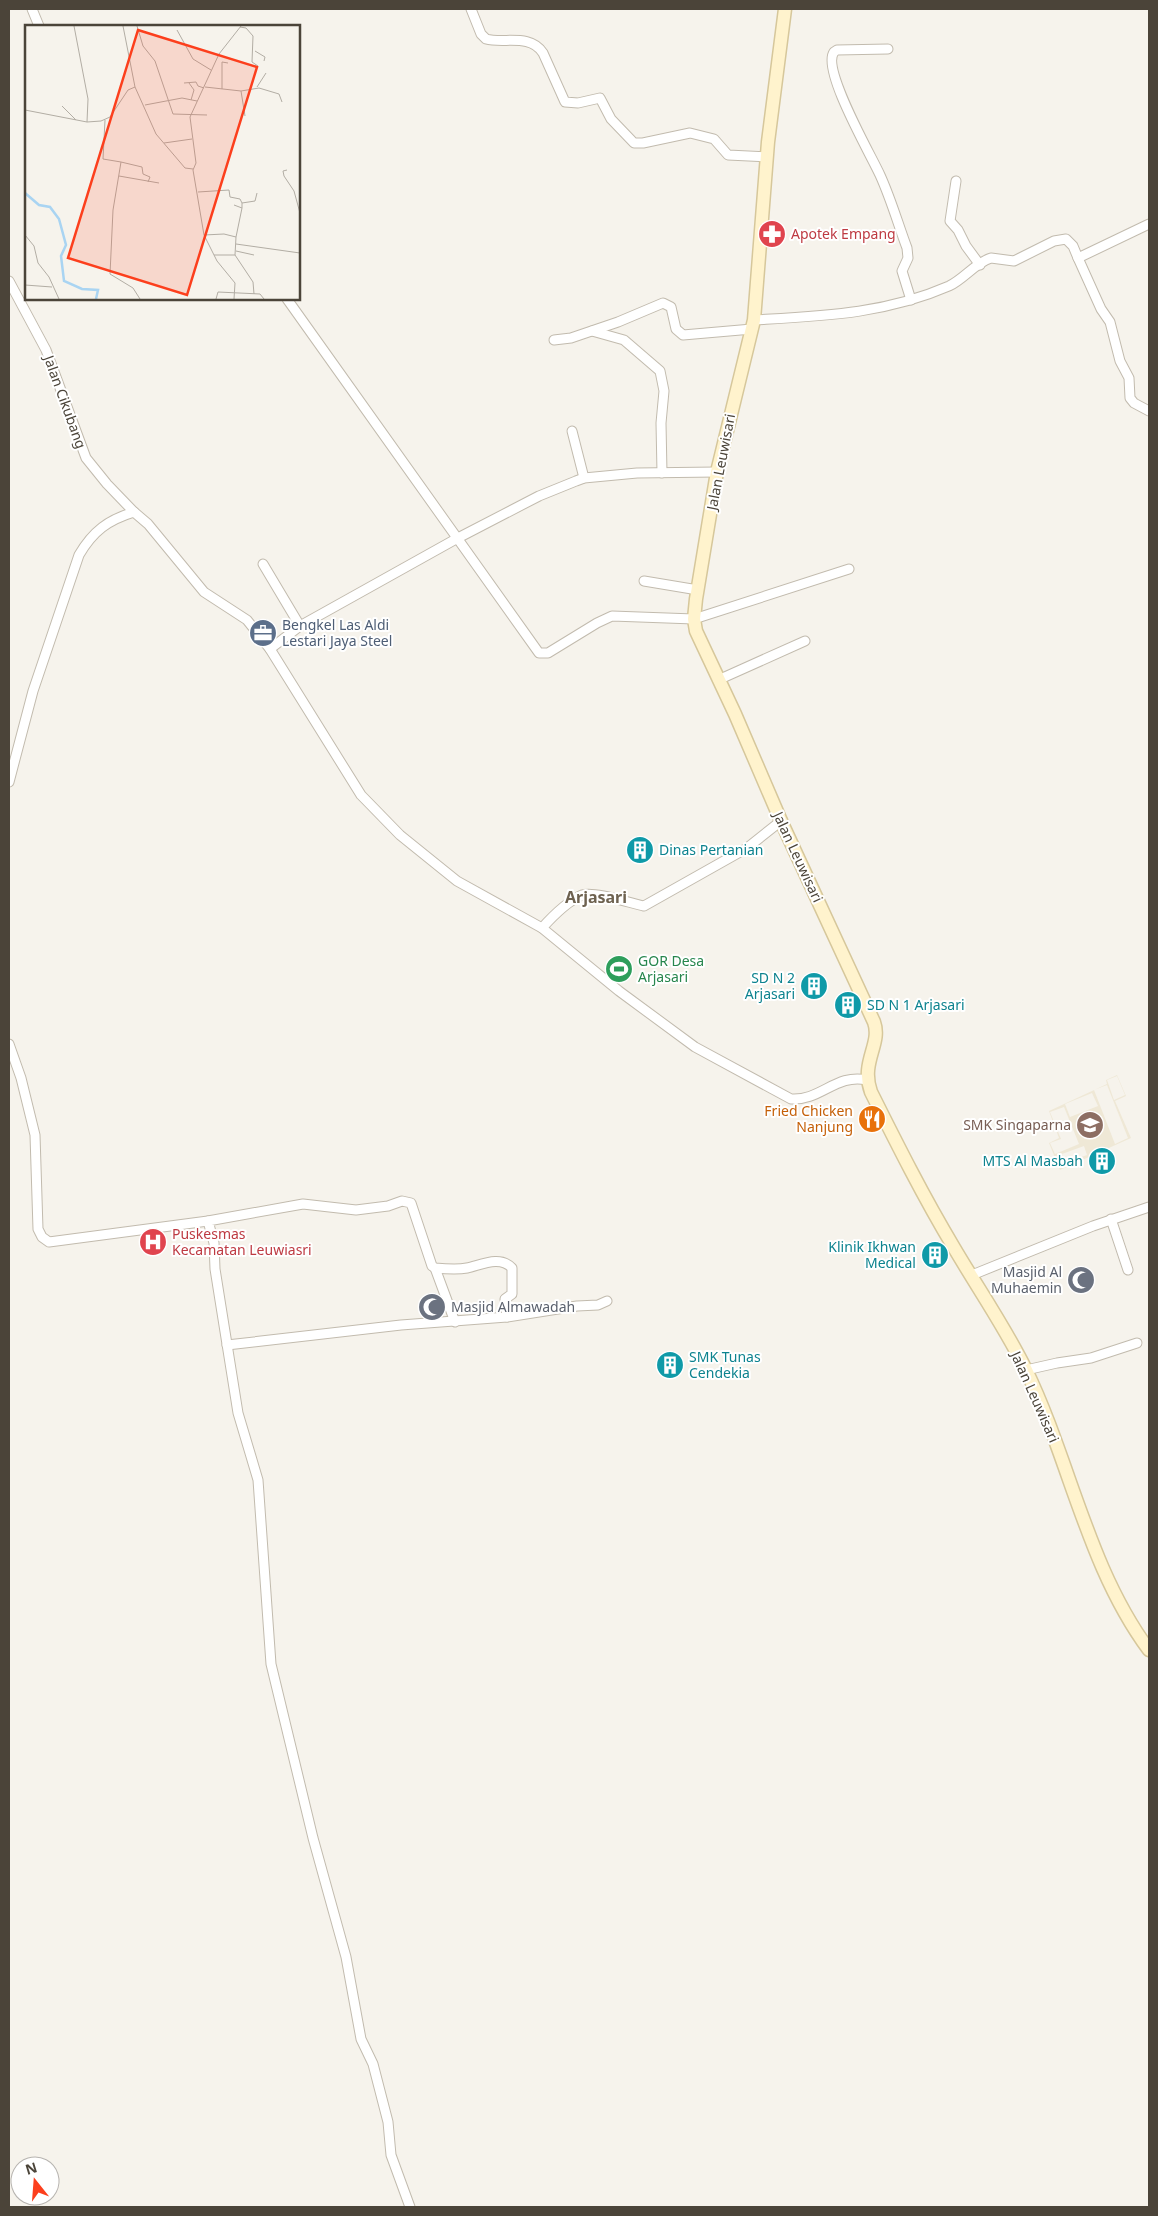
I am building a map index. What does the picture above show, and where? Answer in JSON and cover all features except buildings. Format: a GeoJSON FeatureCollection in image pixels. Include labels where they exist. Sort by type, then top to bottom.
{"type":"FeatureCollection","features":[{"type":"Feature","properties":{"kind":"main road","name":"Jalan Leuwisari"},"geometry":{"type":"LineString","coordinates":[[785,9],[766,157],[753,325],[717,472],[694,619],[697,637],[735,714],[781,821],[876,1029],[867,1070],[867,1080],[910,1168],[952,1245],[972,1275],[1026,1370],[1069,1477],[1094,1548],[1108,1579],[1147,1642]]}},
{"type":"Feature","properties":{"kind":"street"},"geometry":{"type":"LineString","coordinates":[[32,9],[39,25]]}},
{"type":"Feature","properties":{"kind":"street"},"geometry":{"type":"LineString","coordinates":[[471,9],[481,34],[486,39],[522,40],[537,46],[543,53],[565,102],[578,103],[600,98],[611,119],[634,143],[642,143],[690,132],[714,139],[728,155],[766,157]]}},
{"type":"Feature","properties":{"kind":"street"},"geometry":{"type":"LineString","coordinates":[[888,49],[837,50],[831,56],[836,82],[881,176],[908,251],[908,258],[902,271],[911,300]]}},
{"type":"Feature","properties":{"kind":"street"},"geometry":{"type":"LineString","coordinates":[[956,181],[950,220],[960,232],[966,246],[980,265]]}},
{"type":"Feature","properties":{"kind":"street"},"geometry":{"type":"LineString","coordinates":[[1078,258],[1149,224]]}},
{"type":"Feature","properties":{"kind":"street"},"geometry":{"type":"LineString","coordinates":[[554,340],[571,338],[592,331],[663,303],[671,307],[676,330],[683,335],[842,315],[911,300],[950,286],[987,260],[994,258],[1014,261],[1054,241],[1062,239],[1068,241],[1078,258],[1100,306],[1110,322],[1120,361],[1129,378],[1130,398],[1134,404],[1149,411]]}},
{"type":"Feature","properties":{"kind":"street","name":"Jalan Cikubang"},"geometry":{"type":"LineString","coordinates":[[9,281],[46,350],[86,458],[107,484],[148,524],[204,592],[247,620],[270,649],[339,762],[370,807],[400,835],[446,874],[542,928],[619,991],[696,1047],[791,1099],[806,1098],[848,1078],[867,1080]]}},
{"type":"Feature","properties":{"kind":"street"},"geometry":{"type":"LineString","coordinates":[[288,300],[534,649],[542,654],[548,653],[596,623],[612,616],[694,619],[849,569]]}},
{"type":"Feature","properties":{"kind":"street"},"geometry":{"type":"LineString","coordinates":[[592,331],[624,340],[660,371],[664,391],[661,423],[662,473]]}},
{"type":"Feature","properties":{"kind":"street"},"geometry":{"type":"LineString","coordinates":[[572,431],[584,478]]}},
{"type":"Feature","properties":{"kind":"street"},"geometry":{"type":"LineString","coordinates":[[270,649],[300,626],[456,539],[539,496],[584,478],[717,472]]}},
{"type":"Feature","properties":{"kind":"street"},"geometry":{"type":"LineString","coordinates":[[9,782],[33,691],[79,555],[86,543],[102,525],[117,517],[134,512]]}},
{"type":"Feature","properties":{"kind":"street"},"geometry":{"type":"LineString","coordinates":[[263,564],[300,626]]}},
{"type":"Feature","properties":{"kind":"street"},"geometry":{"type":"LineString","coordinates":[[644,581],[698,590]]}},
{"type":"Feature","properties":{"kind":"street"},"geometry":{"type":"LineString","coordinates":[[718,680],[805,641]]}},
{"type":"Feature","properties":{"kind":"street"},"geometry":{"type":"LineString","coordinates":[[542,928],[552,916],[582,895],[598,896],[644,906],[747,848],[781,821]]}},
{"type":"Feature","properties":{"kind":"street"},"geometry":{"type":"LineString","coordinates":[[9,1044],[21,1078],[35,1136],[38,1229],[42,1238],[49,1242],[64,1241],[98,1234],[208,1221],[303,1204],[356,1210],[388,1206],[402,1202],[411,1203],[432,1266],[436,1268],[455,1322]]}},
{"type":"Feature","properties":{"kind":"street"},"geometry":{"type":"LineString","coordinates":[[972,1275],[1112,1219],[1149,1207]]}},
{"type":"Feature","properties":{"kind":"street"},"geometry":{"type":"LineString","coordinates":[[1112,1219],[1128,1270]]}},
{"type":"Feature","properties":{"kind":"street"},"geometry":{"type":"LineString","coordinates":[[208,1221],[214,1243],[215,1269],[238,1413],[258,1480],[271,1664],[313,1838],[346,1957],[361,2039],[373,2064],[388,2122],[392,2155],[410,2207]]}},
{"type":"Feature","properties":{"kind":"street"},"geometry":{"type":"LineString","coordinates":[[436,1268],[468,1268],[492,1262],[510,1265],[512,1268],[513,1290],[512,1294],[505,1300],[507,1318]]}},
{"type":"Feature","properties":{"kind":"street"},"geometry":{"type":"LineString","coordinates":[[227,1344],[401,1325],[507,1318],[577,1306],[598,1305],[607,1301]]}},
{"type":"Feature","properties":{"kind":"street"},"geometry":{"type":"LineString","coordinates":[[1026,1370],[1057,1362],[1091,1358],[1137,1342]]}},
{"type":"Feature","properties":{"kind":"shaded area","name":"SMK Singaparna"},"geometry":{"type":"Polygon","coordinates":[[[1117,1075],[1126,1096],[1115,1101],[1131,1138],[1060,1170],[1049,1143],[1059,1138],[1049,1111],[1094,1090],[1115,1144],[1128,1138],[1107,1085],[1095,1090],[1107,1084],[1106,1080],[1117,1075]],[[1117,1076],[1107,1080],[1114,1100],[1125,1095],[1117,1076]],[[1092,1093],[1065,1104],[1070,1117],[1098,1106],[1092,1093]],[[1064,1107],[1050,1112],[1061,1139],[1050,1143],[1055,1154],[1079,1144],[1064,1107]],[[1084,1146],[1062,1154],[1065,1163],[1087,1155],[1084,1146]]]}},
{"type":"Feature","properties":{"kind":"place","name":"Apotek Empang"},"geometry":{"type":"Point","coordinates":[772,234]}},
{"type":"Feature","properties":{"kind":"place","name":"Bengkel Las Aldi Lestari Jaya Steel"},"geometry":{"type":"Point","coordinates":[263,633]}},
{"type":"Feature","properties":{"kind":"place","name":"Dinas Pertanian"},"geometry":{"type":"Point","coordinates":[640,850]}},
{"type":"Feature","properties":{"kind":"place","name":"GOR Desa Arjasari"},"geometry":{"type":"Point","coordinates":[619,969]}},
{"type":"Feature","properties":{"kind":"place","name":"SD N 2 Arjasari"},"geometry":{"type":"Point","coordinates":[814,986]}},
{"type":"Feature","properties":{"kind":"place","name":"SD N 1 Arjasari"},"geometry":{"type":"Point","coordinates":[848,1005]}},
{"type":"Feature","properties":{"kind":"place","name":"Fried Chicken Nanjung"},"geometry":{"type":"Point","coordinates":[872,1119]}},
{"type":"Feature","properties":{"kind":"place","name":"SMK Singaparna"},"geometry":{"type":"Point","coordinates":[1090,1125]}},
{"type":"Feature","properties":{"kind":"place","name":"MTS Al Masbah"},"geometry":{"type":"Point","coordinates":[1102,1161]}},
{"type":"Feature","properties":{"kind":"place","name":"Puskesmas Kecamatan Leuwiasri"},"geometry":{"type":"Point","coordinates":[153,1242]}},
{"type":"Feature","properties":{"kind":"place","name":"Klinik Ikhwan Medical"},"geometry":{"type":"Point","coordinates":[935,1255]}},
{"type":"Feature","properties":{"kind":"place","name":"Masjid Al Muhaemin"},"geometry":{"type":"Point","coordinates":[1081,1280]}},
{"type":"Feature","properties":{"kind":"place","name":"Masjid Almawadah"},"geometry":{"type":"Point","coordinates":[432,1307]}},
{"type":"Feature","properties":{"kind":"place","name":"SMK Tunas Cendekia"},"geometry":{"type":"Point","coordinates":[670,1365]}},
{"type":"Feature","properties":{"kind":"district","name":"Arjasari"},"geometry":{"type":"Point","coordinates":[596,897]}}]}
